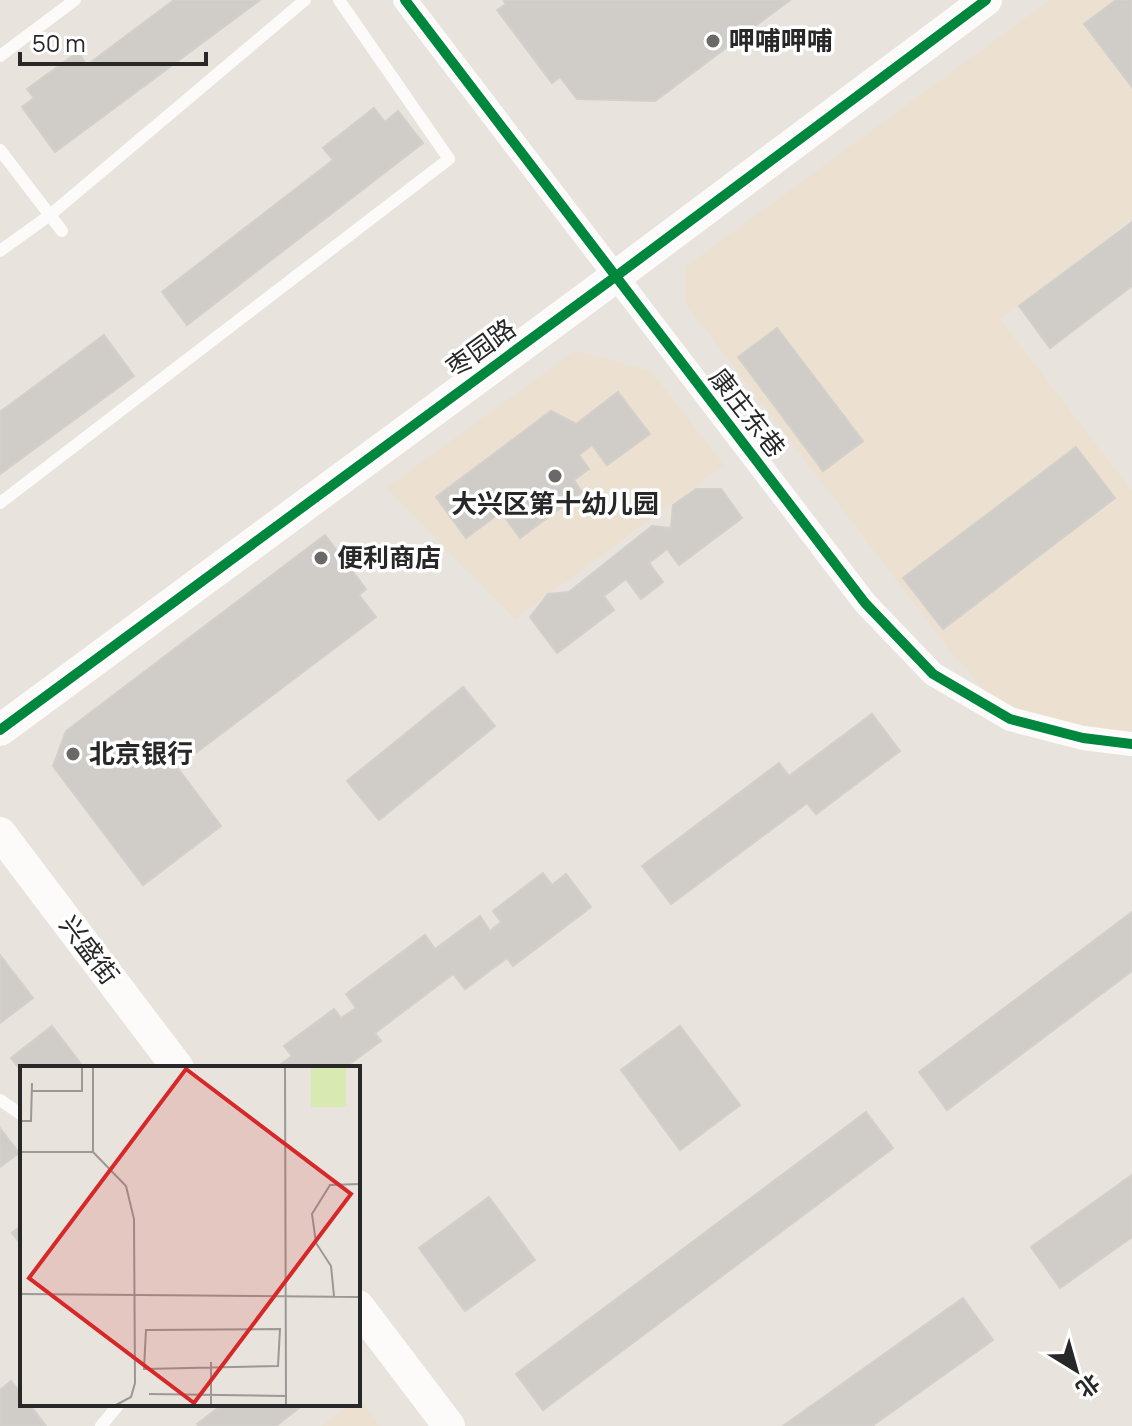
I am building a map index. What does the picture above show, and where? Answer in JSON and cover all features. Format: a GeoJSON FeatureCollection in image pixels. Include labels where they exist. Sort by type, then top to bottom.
{"type":"FeatureCollection","features":[{"type":"Feature","properties":{"kind":"street","name":"康庄东巷"},"geometry":{"type":"LineString","coordinates":[[405,0],[865,603],[933,674],[1010,719],[1083,738],[1132,744]]}},
{"type":"Feature","properties":{"kind":"street","name":"枣园路"},"geometry":{"type":"LineString","coordinates":[[0,730],[986,0]]}},
{"type":"Feature","properties":{"kind":"street","name":"兴盛街"},"geometry":{"type":"LineString","coordinates":[[0,833],[176,1066]]}},
{"type":"Feature","properties":{"kind":"street"},"geometry":{"type":"LineString","coordinates":[[360,1309],[449,1426]]}},
{"type":"Feature","properties":{"kind":"lane"},"geometry":{"type":"LineString","coordinates":[[0,56],[75,0]]}},
{"type":"Feature","properties":{"kind":"lane"},"geometry":{"type":"LineString","coordinates":[[0,251],[50,215],[305,0]]}},
{"type":"Feature","properties":{"kind":"lane"},"geometry":{"type":"LineString","coordinates":[[0,503],[449,159],[339,0]]}},
{"type":"Feature","properties":{"kind":"lane"},"geometry":{"type":"LineString","coordinates":[[0,150],[62,231]]}},
{"type":"Feature","properties":{"kind":"lane"},"geometry":{"type":"LineString","coordinates":[[0,1100],[20,1114]]}},
{"type":"Feature","properties":{"kind":"lane"},"geometry":{"type":"LineString","coordinates":[[101,1426],[117,1406]]}},
{"type":"Feature","properties":{"kind":"shaded area"},"geometry":{"type":"Polygon","coordinates":[[[1050,0],[1132,0],[1132,219],[1000,319],[1132,491],[1132,734],[1010,719],[951,652],[685,303],[685,267],[1050,0]]]}},
{"type":"Feature","properties":{"kind":"shaded area","name":"大兴区第十幼儿园"},"geometry":{"type":"Polygon","coordinates":[[[575,351],[651,371],[724,465],[515,619],[386,488],[575,351]]]}},
{"type":"Feature","properties":{"kind":"shaded area"},"geometry":{"type":"Polygon","coordinates":[[[360,1401],[380,1426],[322,1426],[347,1406],[360,1406],[360,1401]]]}},
{"type":"Feature","properties":{"kind":"building"},"geometry":{"type":"Polygon","coordinates":[[[174,0],[260,0],[55,152],[22,107],[34,98],[27,89],[78,52],[87,65],[174,0]]]}},
{"type":"Feature","properties":{"kind":"building"},"geometry":{"type":"Polygon","coordinates":[[[503,0],[790,0],[655,101],[577,99],[560,77],[552,83],[497,10],[506,4],[503,0]]]}},
{"type":"Feature","properties":{"kind":"building"},"geometry":{"type":"Polygon","coordinates":[[[1116,0],[1132,0],[1132,87],[1084,24],[1116,0]]]}},
{"type":"Feature","properties":{"kind":"building"},"geometry":{"type":"Polygon","coordinates":[[[374,108],[385,122],[398,111],[423,143],[187,325],[162,292],[333,160],[323,148],[374,108]]]}},
{"type":"Feature","properties":{"kind":"building"},"geometry":{"type":"Polygon","coordinates":[[[1132,222],[1132,286],[1050,348],[1019,306],[1132,222]]]}},
{"type":"Feature","properties":{"kind":"building"},"geometry":{"type":"Polygon","coordinates":[[[777,328],[863,441],[823,471],[738,357],[777,328]]]}},
{"type":"Feature","properties":{"kind":"building"},"geometry":{"type":"Polygon","coordinates":[[[104,335],[134,376],[0,474],[0,412],[104,335]]]}},
{"type":"Feature","properties":{"kind":"building","name":"大兴区第十幼儿园"},"geometry":{"type":"Polygon","coordinates":[[[618,392],[650,434],[607,465],[592,445],[579,455],[589,469],[574,480],[582,492],[520,538],[501,512],[466,538],[436,497],[551,411],[576,424],[618,392]]]}},
{"type":"Feature","properties":{"kind":"building"},"geometry":{"type":"Polygon","coordinates":[[[1076,447],[1115,498],[943,629],[903,578],[1076,447]]]}},
{"type":"Feature","properties":{"kind":"building"},"geometry":{"type":"Polygon","coordinates":[[[696,489],[721,489],[742,518],[679,565],[667,549],[649,563],[663,582],[641,599],[626,579],[604,596],[614,610],[557,653],[530,617],[548,594],[569,592],[652,526],[671,528],[673,505],[696,489]]]}},
{"type":"Feature","properties":{"kind":"building"},"geometry":{"type":"Polygon","coordinates":[[[325,535],[366,589],[359,595],[376,617],[177,767],[221,826],[143,885],[53,766],[66,731],[325,535]]]}},
{"type":"Feature","properties":{"kind":"building"},"geometry":{"type":"Polygon","coordinates":[[[463,687],[495,726],[379,820],[347,781],[463,687]]]}},
{"type":"Feature","properties":{"kind":"building"},"geometry":{"type":"Polygon","coordinates":[[[872,714],[900,751],[816,814],[807,803],[671,904],[642,866],[779,763],[789,776],[872,714]]]}},
{"type":"Feature","properties":{"kind":"building"},"geometry":{"type":"Polygon","coordinates":[[[543,873],[552,885],[566,874],[591,907],[513,966],[507,958],[465,989],[453,974],[375,1033],[381,1041],[347,1066],[278,1066],[292,1056],[284,1046],[334,1009],[341,1018],[356,1008],[346,994],[425,935],[435,949],[480,916],[490,931],[501,922],[493,911],[543,873]]]}},
{"type":"Feature","properties":{"kind":"building"},"geometry":{"type":"Polygon","coordinates":[[[1132,912],[1132,971],[947,1110],[919,1072],[1132,912]]]}},
{"type":"Feature","properties":{"kind":"building"},"geometry":{"type":"Polygon","coordinates":[[[0,955],[33,998],[0,1023],[0,955]]]}},
{"type":"Feature","properties":{"kind":"building"},"geometry":{"type":"Polygon","coordinates":[[[52,1026],[82,1066],[20,1066],[20,1069],[11,1058],[52,1026]]]}},
{"type":"Feature","properties":{"kind":"building"},"geometry":{"type":"Polygon","coordinates":[[[680,1026],[740,1105],[680,1150],[621,1070],[680,1026]]]}},
{"type":"Feature","properties":{"kind":"building"},"geometry":{"type":"Polygon","coordinates":[[[866,1112],[893,1148],[543,1410],[516,1374],[866,1112]]]}},
{"type":"Feature","properties":{"kind":"building"},"geometry":{"type":"Polygon","coordinates":[[[0,1128],[19,1153],[0,1167],[0,1128]]]}},
{"type":"Feature","properties":{"kind":"building"},"geometry":{"type":"Polygon","coordinates":[[[1132,1175],[1132,1237],[1060,1288],[1031,1247],[1132,1175]]]}},
{"type":"Feature","properties":{"kind":"building"},"geometry":{"type":"Polygon","coordinates":[[[489,1197],[535,1260],[465,1311],[419,1248],[489,1197]]]}},
{"type":"Feature","properties":{"kind":"building"},"geometry":{"type":"Polygon","coordinates":[[[20,1227],[20,1243],[12,1233],[20,1227]]]}},
{"type":"Feature","properties":{"kind":"building"},"geometry":{"type":"Polygon","coordinates":[[[963,1298],[993,1340],[872,1426],[783,1426],[963,1298]]]}},
{"type":"Feature","properties":{"kind":"building"},"geometry":{"type":"Polygon","coordinates":[[[11,1381],[20,1392],[20,1406],[31,1406],[46,1426],[0,1426],[0,1390],[11,1381]]]}},
{"type":"Feature","properties":{"kind":"building"},"geometry":{"type":"Polygon","coordinates":[[[220,1406],[301,1406],[276,1426],[197,1424],[220,1406]]]}},
{"type":"Feature","properties":{"kind":"cycle path"},"geometry":{"type":"LineString","coordinates":[[405,0],[865,603],[933,674],[1010,719],[1083,738],[1132,744]]}},
{"type":"Feature","properties":{"kind":"cycle path"},"geometry":{"type":"LineString","coordinates":[[0,730],[986,0]]}},
{"type":"Feature","properties":{"kind":"place","name":"呷哺呷哺"},"geometry":{"type":"Point","coordinates":[713,41]}},
{"type":"Feature","properties":{"kind":"place","name":"大兴区第十幼儿园"},"geometry":{"type":"Point","coordinates":[555,476]}},
{"type":"Feature","properties":{"kind":"place","name":"便利商店"},"geometry":{"type":"Point","coordinates":[321,558]}},
{"type":"Feature","properties":{"kind":"place","name":"北京银行"},"geometry":{"type":"Point","coordinates":[73,754]}}]}
